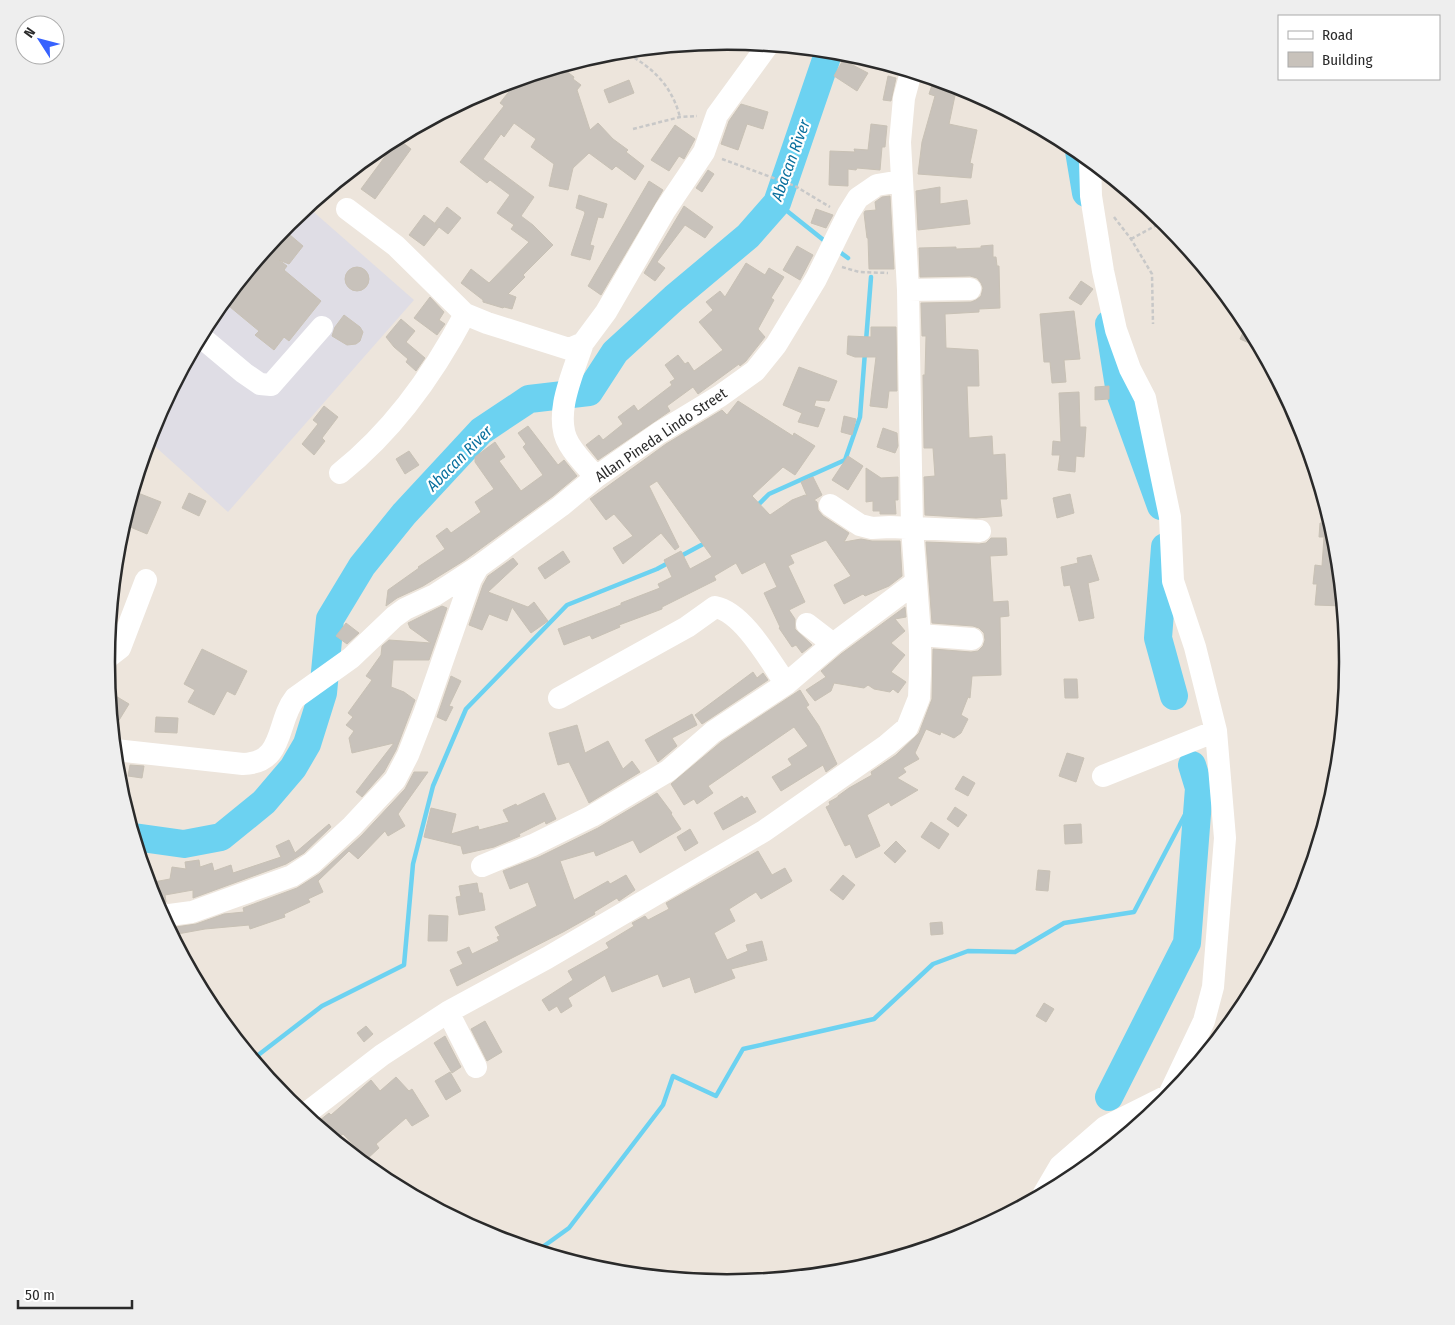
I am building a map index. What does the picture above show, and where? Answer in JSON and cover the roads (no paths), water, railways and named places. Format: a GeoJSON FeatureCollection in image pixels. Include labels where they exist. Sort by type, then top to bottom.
{"type":"FeatureCollection","features":[{"type":"Feature","properties":{"kind":"street"},"geometry":{"type":"LineString","coordinates":[[596,477],[569,444],[563,426],[566,395],[583,343],[606,312],[665,210],[713,156],[717,115],[764,51]]}},
{"type":"Feature","properties":{"kind":"street"},"geometry":{"type":"LineString","coordinates":[[310,1110],[382,1055],[448,1012],[547,958],[764,831],[887,745],[907,728],[919,698],[920,635],[912,528],[908,282],[900,142],[904,98],[909,78]]}},
{"type":"Feature","properties":{"kind":"street"},"geometry":{"type":"LineString","coordinates":[[1090,170],[1091,196],[1103,271],[1116,330],[1130,368],[1145,398],[1170,516],[1173,580],[1195,647],[1216,730],[1225,838],[1214,950],[1213,987],[1204,1021],[1177,1079]]}},
{"type":"Feature","properties":{"kind":"street","name":"Allan Pineda Lindo Street"},"geometry":{"type":"LineString","coordinates":[[122,751],[252,764],[267,756],[278,741],[289,705],[302,693],[343,664],[394,617],[405,609],[435,595],[478,567],[561,506],[596,477],[659,433],[720,396],[755,371],[776,345],[826,262],[848,214],[858,198],[877,185],[901,180]]}},
{"type":"Feature","properties":{"kind":"street"},"geometry":{"type":"LineString","coordinates":[[347,209],[396,246],[465,314],[487,323],[569,349],[583,343]]}},
{"type":"Feature","properties":{"kind":"street"},"geometry":{"type":"LineString","coordinates":[[908,282],[970,289]]}},
{"type":"Feature","properties":{"kind":"street"},"geometry":{"type":"LineString","coordinates":[[340,473],[363,454],[390,427],[413,398],[451,341],[465,314]]}},
{"type":"Feature","properties":{"kind":"street"},"geometry":{"type":"LineString","coordinates":[[206,341],[260,384],[271,385],[322,328]]}},
{"type":"Feature","properties":{"kind":"street"},"geometry":{"type":"LineString","coordinates":[[830,505],[860,525],[872,528],[980,531]]}},
{"type":"Feature","properties":{"kind":"street"},"geometry":{"type":"LineString","coordinates":[[170,915],[192,912],[292,876],[312,863],[395,780],[408,755],[424,714],[471,579],[478,567]]}},
{"type":"Feature","properties":{"kind":"street"},"geometry":{"type":"LineString","coordinates":[[115,652],[120,648],[146,580]]}},
{"type":"Feature","properties":{"kind":"street"},"geometry":{"type":"LineString","coordinates":[[482,866],[533,845],[592,816],[668,771],[713,732],[786,684],[833,644],[916,582]]}},
{"type":"Feature","properties":{"kind":"street"},"geometry":{"type":"LineString","coordinates":[[559,698],[687,627],[715,607],[724,608],[740,620],[786,684]]}},
{"type":"Feature","properties":{"kind":"street"},"geometry":{"type":"LineString","coordinates":[[807,624],[833,644]]}},
{"type":"Feature","properties":{"kind":"street"},"geometry":{"type":"LineString","coordinates":[[920,635],[972,639]]}},
{"type":"Feature","properties":{"kind":"street"},"geometry":{"type":"LineString","coordinates":[[1103,776],[1216,730]]}},
{"type":"Feature","properties":{"kind":"street"},"geometry":{"type":"LineString","coordinates":[[448,1012],[476,1066]]}},
{"type":"Feature","properties":{"kind":"street"},"geometry":{"type":"LineString","coordinates":[[1049,1184],[1060,1166],[1105,1127],[1148,1107]]}},
{"type":"Feature","properties":{"kind":"waterway","name":"Abacan River"},"geometry":{"type":"LineString","coordinates":[[141,838],[184,844],[221,837],[264,802],[293,768],[307,744],[323,693],[330,619],[362,566],[404,514],[481,431],[529,399],[589,392],[615,352],[674,298],[748,236],[777,203],[826,58]]}},
{"type":"Feature","properties":{"kind":"waterway"},"geometry":{"type":"LineString","coordinates":[[1081,163],[1086,193]]}},
{"type":"Feature","properties":{"kind":"waterway"},"geometry":{"type":"LineString","coordinates":[[777,203],[826,242]]}},
{"type":"Feature","properties":{"kind":"waterway"},"geometry":{"type":"LineString","coordinates":[[837,250],[848,258]]}},
{"type":"Feature","properties":{"kind":"waterway"},"geometry":{"type":"LineString","coordinates":[[866,341],[871,277]]}},
{"type":"Feature","properties":{"kind":"waterway"},"geometry":{"type":"LineString","coordinates":[[1109,324],[1120,393],[1161,506]]}},
{"type":"Feature","properties":{"kind":"waterway"},"geometry":{"type":"LineString","coordinates":[[756,507],[769,494],[845,460],[860,417],[865,352]]}},
{"type":"Feature","properties":{"kind":"waterway"},"geometry":{"type":"LineString","coordinates":[[679,557],[707,542]]}},
{"type":"Feature","properties":{"kind":"waterway"},"geometry":{"type":"LineString","coordinates":[[1165,547],[1158,638],[1174,696]]}},
{"type":"Feature","properties":{"kind":"waterway"},"geometry":{"type":"LineString","coordinates":[[258,1055],[322,1006],[404,965],[413,864],[433,786],[466,709],[567,605],[670,562]]}},
{"type":"Feature","properties":{"kind":"waterway"},"geometry":{"type":"LineString","coordinates":[[1109,1097],[1187,943],[1199,788],[1192,765]]}},
{"type":"Feature","properties":{"kind":"waterway"},"geometry":{"type":"LineString","coordinates":[[544,1246],[569,1228],[663,1105],[673,1076],[716,1096],[743,1049],[874,1019],[933,964],[968,951],[1015,952],[1064,923],[1134,912],[1199,788]]}}]}
